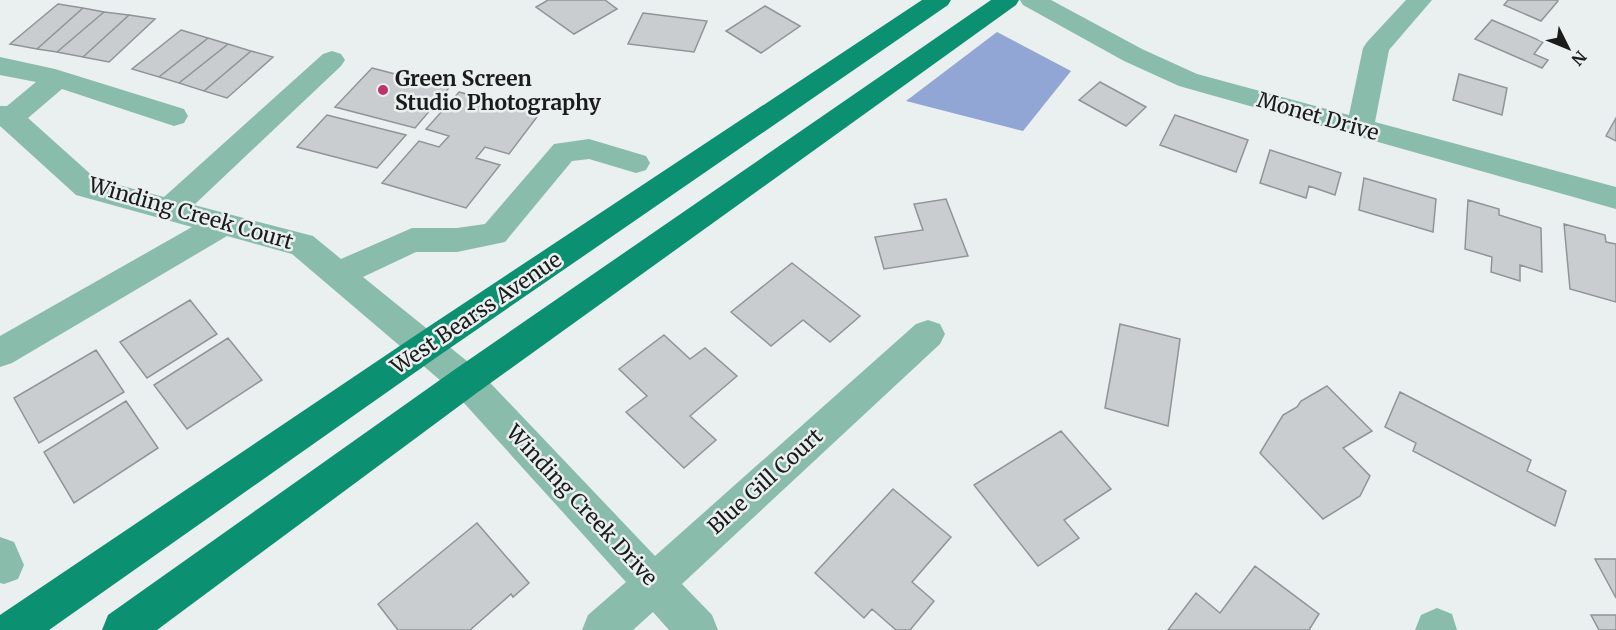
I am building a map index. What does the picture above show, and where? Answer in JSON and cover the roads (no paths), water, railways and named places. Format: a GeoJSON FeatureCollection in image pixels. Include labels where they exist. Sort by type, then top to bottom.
{"type":"FeatureCollection","features":[{"type":"Feature","properties":{"kind":"main road","name":"West Bearss Avenue"},"geometry":{"type":"LineString","coordinates":[[14,630],[425,347],[939,0]]}},
{"type":"Feature","properties":{"kind":"main road"},"geometry":{"type":"LineString","coordinates":[[123,630],[466,381],[1007,0]]}},
{"type":"Feature","properties":{"kind":"street","name":"Monet Drive"},"geometry":{"type":"LineString","coordinates":[[1032,0],[1132,56],[1188,80],[1616,198]]}},
{"type":"Feature","properties":{"kind":"street"},"geometry":{"type":"LineString","coordinates":[[1360,128],[1376,48],[1420,0]]}},
{"type":"Feature","properties":{"kind":"street"},"geometry":{"type":"LineString","coordinates":[[169,210],[332,60]]}},
{"type":"Feature","properties":{"kind":"street"},"geometry":{"type":"LineString","coordinates":[[0,66],[57,79],[174,116]]}},
{"type":"Feature","properties":{"kind":"street"},"geometry":{"type":"LineString","coordinates":[[5,117],[57,79]]}},
{"type":"Feature","properties":{"kind":"street","name":"Winding Creek Court"},"geometry":{"type":"LineString","coordinates":[[5,117],[86,187],[302,245],[466,381]]}},
{"type":"Feature","properties":{"kind":"street"},"geometry":{"type":"LineString","coordinates":[[338,275],[412,240],[457,240],[494,234],[564,151],[589,149],[636,163]]}},
{"type":"Feature","properties":{"kind":"street"},"geometry":{"type":"LineString","coordinates":[[0,353],[221,225]]}},
{"type":"Feature","properties":{"kind":"street","name":"Blue Gill Court"},"geometry":{"type":"LineString","coordinates":[[603,630],[928,334]]}},
{"type":"Feature","properties":{"kind":"street","name":"Winding Creek Drive"},"geometry":{"type":"LineString","coordinates":[[466,381],[697,630]]}},
{"type":"Feature","properties":{"kind":"water"},"geometry":{"type":"Polygon","coordinates":[[[997,32],[1071,71],[1023,131],[906,101],[997,32]]]}},
{"type":"Feature","properties":{"kind":"place","name":"Green Screen Studio Photography"},"geometry":{"type":"Point","coordinates":[383,90]}}]}
